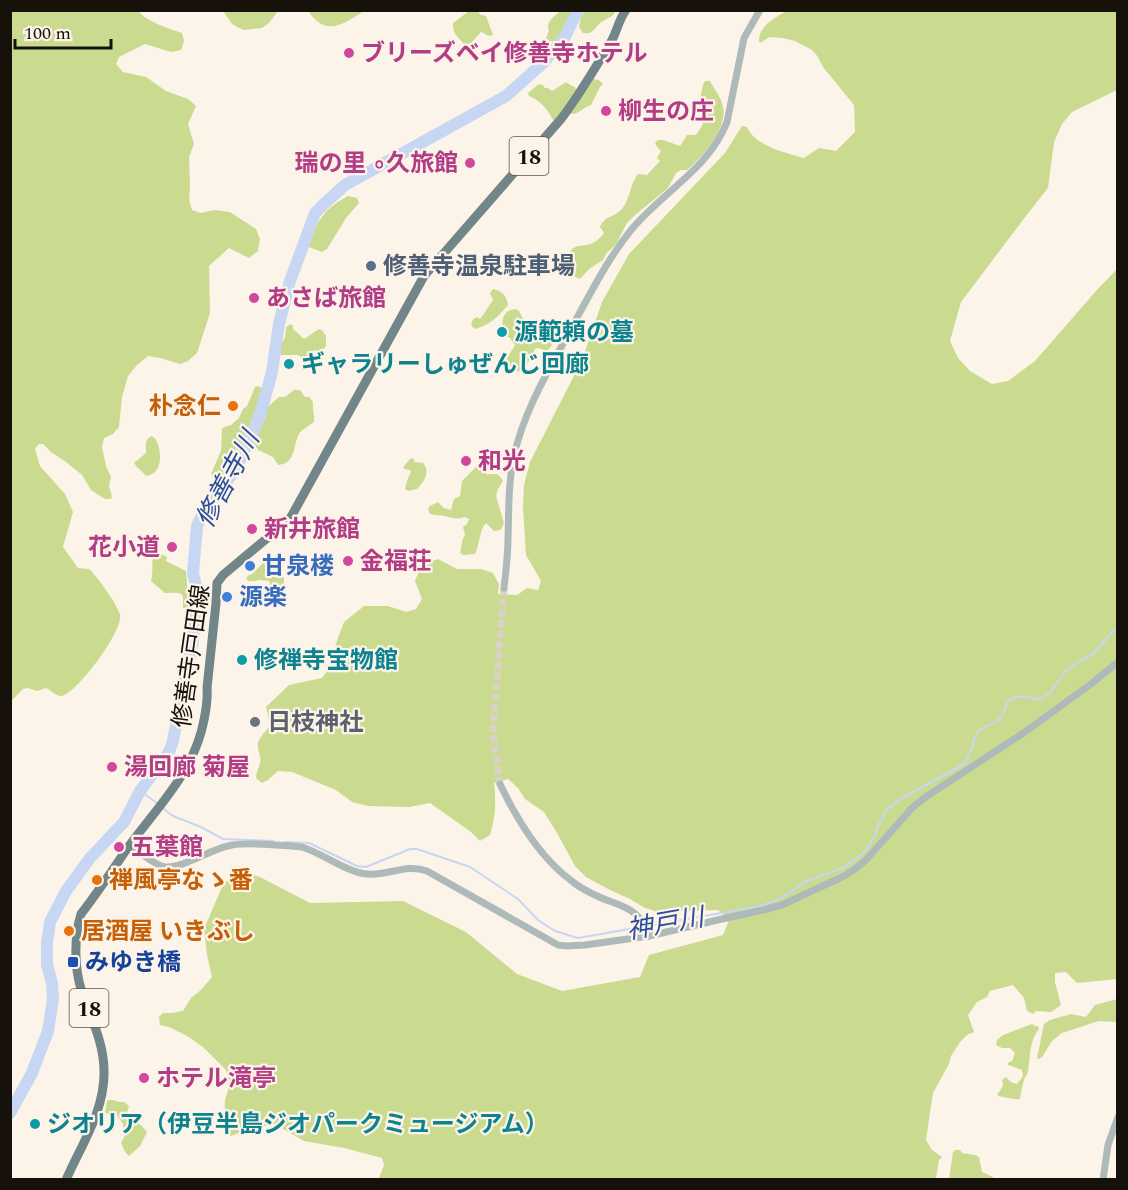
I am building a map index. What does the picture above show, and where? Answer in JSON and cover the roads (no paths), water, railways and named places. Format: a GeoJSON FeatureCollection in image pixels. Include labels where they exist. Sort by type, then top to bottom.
{"type":"FeatureCollection","features":[{"type":"Feature","properties":{"kind":"main road","name":"修善寺戸田線"},"geometry":{"type":"LineString","coordinates":[[66,1179],[94,1121],[104,1072],[96,1027],[81,990],[77,955],[78,925],[81,914],[190,762],[202,729],[208,697],[217,583],[223,575],[291,517],[424,276],[574,102],[613,38],[626,10]]}},
{"type":"Feature","properties":{"kind":"street"},"geometry":{"type":"LineString","coordinates":[[504,588],[510,480],[520,432],[527,413],[613,253],[644,216],[689,175],[716,145],[727,122],[744,38],[760,10]]}},
{"type":"Feature","properties":{"kind":"street"},"geometry":{"type":"LineString","coordinates":[[130,845],[158,864],[168,867],[233,845],[302,847],[359,873],[377,874],[417,867],[558,945],[585,945],[649,936],[782,905],[844,876],[865,861],[912,808],[927,796],[1030,728],[1118,662]]}},
{"type":"Feature","properties":{"kind":"street"},"geometry":{"type":"LineString","coordinates":[[500,783],[518,820],[563,874],[589,892],[629,909],[641,920],[649,936]]}},
{"type":"Feature","properties":{"kind":"street"},"geometry":{"type":"LineString","coordinates":[[1103,1179],[1108,1145],[1118,1118]]}},
{"type":"Feature","properties":{"kind":"waterway","name":"修善寺川"},"geometry":{"type":"LineString","coordinates":[[10,1113],[32,1073],[48,1031],[53,998],[47,965],[50,922],[66,891],[90,858],[124,822],[140,791],[169,752],[173,741],[193,641],[198,593],[193,573],[197,526],[202,515],[236,469],[256,425],[272,372],[279,324],[290,281],[315,213],[345,185],[506,96],[544,62],[565,37],[578,10]]}},
{"type":"Feature","properties":{"kind":"waterway","name":"神戸川"},"geometry":{"type":"LineString","coordinates":[[285,842],[309,843],[357,866],[366,867],[410,849],[420,850],[470,867],[518,899],[538,920],[555,931],[578,938],[761,906],[781,898],[805,882],[845,867],[863,853],[874,838],[886,811],[897,801],[964,764],[977,733],[982,728],[995,723],[1012,698],[1041,699],[1050,693],[1064,673],[1093,654],[1118,626]]}},
{"type":"Feature","properties":{"kind":"waterway","name":"神戸川"},"geometry":{"type":"LineString","coordinates":[[140,791],[157,803]]}},
{"type":"Feature","properties":{"kind":"waterway","name":"神戸川"},"geometry":{"type":"LineString","coordinates":[[161,807],[173,816],[223,839],[273,841]]}},
{"type":"Feature","properties":{"kind":"tunnel"},"geometry":{"type":"LineString","coordinates":[[500,784],[493,732],[504,588]]}},
{"type":"Feature","properties":{"kind":"place","name":"ブリーズベイ修善寺ホテル"},"geometry":{"type":"Point","coordinates":[349,53]}},
{"type":"Feature","properties":{"kind":"place","name":"柳生の庄"},"geometry":{"type":"Point","coordinates":[606,111]}},
{"type":"Feature","properties":{"kind":"place","name":"瑞の里 ○久旅館"},"geometry":{"type":"Point","coordinates":[470,163]}},
{"type":"Feature","properties":{"kind":"place","name":"修善寺温泉駐車場"},"geometry":{"type":"Point","coordinates":[371,266]}},
{"type":"Feature","properties":{"kind":"place","name":"あさば旅館"},"geometry":{"type":"Point","coordinates":[254,298]}},
{"type":"Feature","properties":{"kind":"place","name":"源範頼の墓"},"geometry":{"type":"Point","coordinates":[502,332]}},
{"type":"Feature","properties":{"kind":"place","name":"ギャラリーしゅぜんじ回廊"},"geometry":{"type":"Point","coordinates":[289,364]}},
{"type":"Feature","properties":{"kind":"place","name":"朴念仁"},"geometry":{"type":"Point","coordinates":[233,406]}},
{"type":"Feature","properties":{"kind":"place","name":"和光"},"geometry":{"type":"Point","coordinates":[466,461]}},
{"type":"Feature","properties":{"kind":"place","name":"新井旅館"},"geometry":{"type":"Point","coordinates":[252,529]}},
{"type":"Feature","properties":{"kind":"place","name":"花小道"},"geometry":{"type":"Point","coordinates":[172,547]}},
{"type":"Feature","properties":{"kind":"place","name":"金福荘"},"geometry":{"type":"Point","coordinates":[348,561]}},
{"type":"Feature","properties":{"kind":"place","name":"甘泉楼"},"geometry":{"type":"Point","coordinates":[250,566]}},
{"type":"Feature","properties":{"kind":"place","name":"源楽"},"geometry":{"type":"Point","coordinates":[227,597]}},
{"type":"Feature","properties":{"kind":"place","name":"修禅寺宝物館"},"geometry":{"type":"Point","coordinates":[242,660]}},
{"type":"Feature","properties":{"kind":"place","name":"日枝神社"},"geometry":{"type":"Point","coordinates":[255,722]}},
{"type":"Feature","properties":{"kind":"place","name":"湯回廊 菊屋"},"geometry":{"type":"Point","coordinates":[112,767]}},
{"type":"Feature","properties":{"kind":"place","name":"五葉館"},"geometry":{"type":"Point","coordinates":[119,847]}},
{"type":"Feature","properties":{"kind":"place","name":"禅風亭なゝ番"},"geometry":{"type":"Point","coordinates":[97,880]}},
{"type":"Feature","properties":{"kind":"place","name":"居酒屋 いきぶし"},"geometry":{"type":"Point","coordinates":[69,931]}},
{"type":"Feature","properties":{"kind":"place","name":"みゆき橋"},"geometry":{"type":"Point","coordinates":[73,962]}},
{"type":"Feature","properties":{"kind":"place","name":"ホテル滝亭"},"geometry":{"type":"Point","coordinates":[144,1078]}},
{"type":"Feature","properties":{"kind":"place","name":"ジオリア（伊豆半島ジオパークミュージアム）"},"geometry":{"type":"Point","coordinates":[35,1124]}}]}
